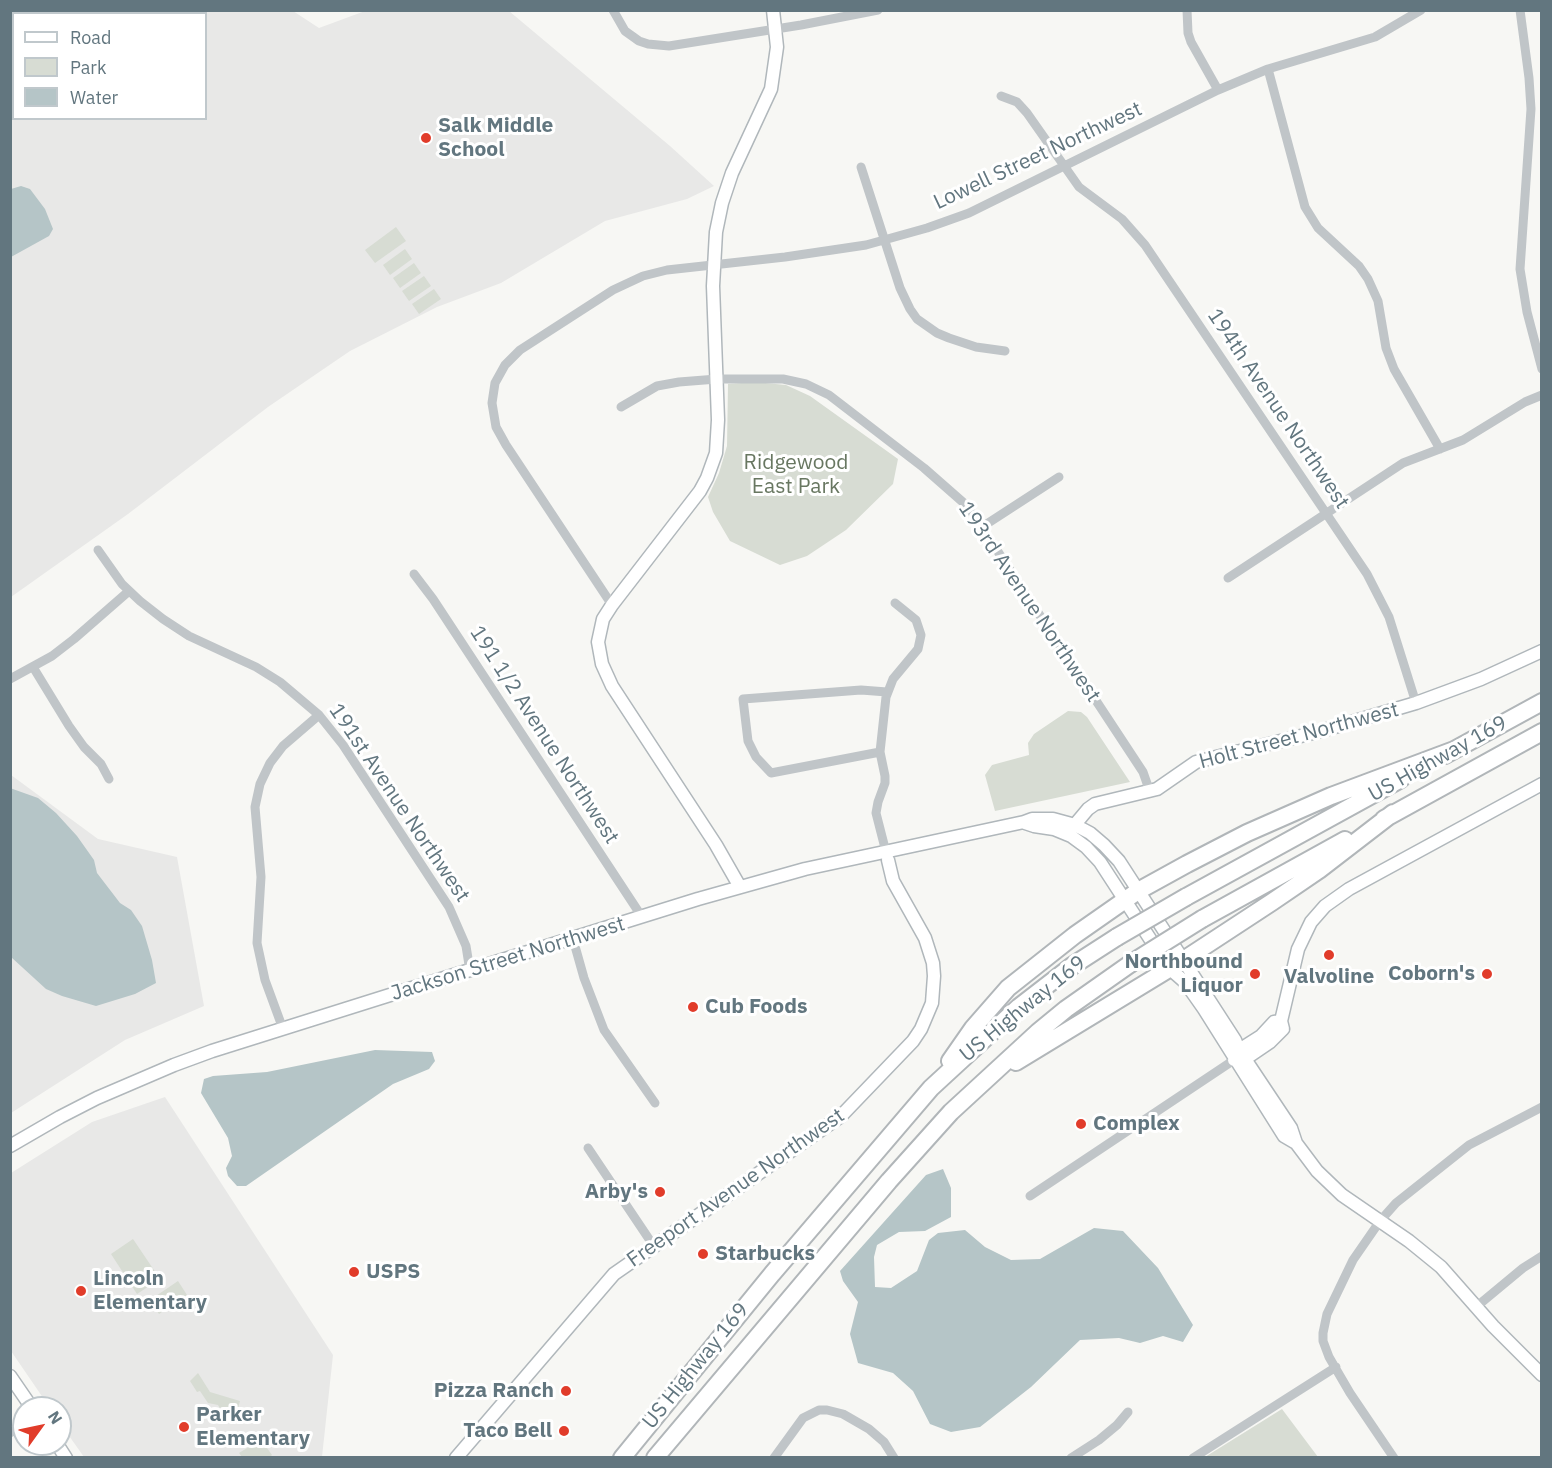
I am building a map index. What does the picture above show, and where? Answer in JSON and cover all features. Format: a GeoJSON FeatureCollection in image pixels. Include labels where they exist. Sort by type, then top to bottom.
{"type":"FeatureCollection","features":[{"type":"Feature","properties":{"kind":"highway","name":"US Highway 169"},"geometry":{"type":"LineString","coordinates":[[622,1458],[787,1256],[931,1088],[993,1029],[1028,1000],[1072,966],[1117,937],[1542,702]]}},
{"type":"Feature","properties":{"kind":"highway","name":"US Highway 169"},"geometry":{"type":"LineString","coordinates":[[655,1458],[914,1151],[951,1112],[1066,1009],[1130,964],[1202,919],[1542,732]]}},
{"type":"Feature","properties":{"kind":"highway"},"geometry":{"type":"LineString","coordinates":[[931,1088],[973,1028],[1008,988],[1075,935],[1131,895],[1247,833],[1331,796],[1454,750]]}},
{"type":"Feature","properties":{"kind":"highway"},"geometry":{"type":"LineString","coordinates":[[951,1112],[1004,1070],[1054,1037],[1176,964],[1319,870],[1394,813]]}},
{"type":"Feature","properties":{"kind":"street"},"geometry":{"type":"LineString","coordinates":[[613,10],[626,31],[632,36],[639,41],[658,45],[693,43],[878,10]]}},
{"type":"Feature","properties":{"kind":"street"},"geometry":{"type":"LineString","coordinates":[[740,887],[716,845],[621,701],[606,675],[598,642],[603,620],[612,605],[692,502],[707,478],[716,453],[718,437],[713,265],[716,232],[727,187],[771,88],[776,61],[776,29],[773,10]]}},
{"type":"Feature","properties":{"kind":"street"},"geometry":{"type":"LineString","coordinates":[[1187,10],[1188,33],[1191,42],[1218,90]]}},
{"type":"Feature","properties":{"kind":"street","name":"Lowell Street Northwest"},"geometry":{"type":"LineString","coordinates":[[612,605],[496,427],[492,403],[495,383],[512,357],[530,343],[613,290],[643,276],[667,270],[836,250],[886,240],[969,213],[1218,90],[1268,69],[1375,37],[1421,10]]}},
{"type":"Feature","properties":{"kind":"street"},"geometry":{"type":"LineString","coordinates":[[1520,10],[1531,109],[1520,269],[1527,312],[1542,369]]}},
{"type":"Feature","properties":{"kind":"street"},"geometry":{"type":"LineString","coordinates":[[1268,69],[1305,207],[1318,228],[1359,266],[1368,279],[1378,302],[1386,348],[1394,369],[1440,449]]}},
{"type":"Feature","properties":{"kind":"street","name":"194th Avenue Northwest"},"geometry":{"type":"LineString","coordinates":[[1001,96],[1017,102],[1027,113],[1063,167],[1086,194],[1122,219],[1141,240],[1367,574],[1389,617],[1416,703]]}},
{"type":"Feature","properties":{"kind":"street"},"geometry":{"type":"LineString","coordinates":[[861,167],[900,288],[917,319],[937,333],[949,338],[976,347],[1005,351]]}},
{"type":"Feature","properties":{"kind":"street","name":"193rd Avenue Northwest"},"geometry":{"type":"LineString","coordinates":[[621,406],[657,386],[679,382],[783,379],[818,389],[851,412],[946,486],[965,504],[1143,771],[1150,792]]}},
{"type":"Feature","properties":{"kind":"street"},"geometry":{"type":"LineString","coordinates":[[1228,578],[1403,463],[1469,437],[1525,402],[1542,395]]}},
{"type":"Feature","properties":{"kind":"street"},"geometry":{"type":"LineString","coordinates":[[982,527],[1059,477]]}},
{"type":"Feature","properties":{"kind":"street","name":"191st Avenue Northwest"},"geometry":{"type":"LineString","coordinates":[[98,550],[129,591],[150,610],[176,628],[250,663],[280,681],[319,715],[343,745],[449,907],[466,946],[470,970]]}},
{"type":"Feature","properties":{"kind":"street","name":"191 1/2 Avenue Northwest"},"geometry":{"type":"LineString","coordinates":[[414,574],[433,599],[642,917]]}},
{"type":"Feature","properties":{"kind":"street"},"geometry":{"type":"LineString","coordinates":[[10,679],[33,667],[74,639],[129,591]]}},
{"type":"Feature","properties":{"kind":"street"},"geometry":{"type":"LineString","coordinates":[[887,855],[876,813],[885,783],[880,752],[887,692],[893,679],[918,649],[921,635],[916,620],[895,603]]}},
{"type":"Feature","properties":{"kind":"street","name":"Holt Street Northwest"},"geometry":{"type":"LineString","coordinates":[[1071,829],[1095,804],[1150,792],[1196,762],[1321,732],[1416,703],[1481,679],[1542,651]]}},
{"type":"Feature","properties":{"kind":"street"},"geometry":{"type":"LineString","coordinates":[[33,667],[69,726],[101,765],[109,779]]}},
{"type":"Feature","properties":{"kind":"street"},"geometry":{"type":"LineString","coordinates":[[880,752],[771,773],[756,757],[748,741],[743,699],[861,690],[887,692]]}},
{"type":"Feature","properties":{"kind":"street"},"geometry":{"type":"LineString","coordinates":[[283,1029],[264,974],[257,943],[261,877],[255,807],[260,784],[270,763],[283,746],[319,715]]}},
{"type":"Feature","properties":{"kind":"street"},"geometry":{"type":"LineString","coordinates":[[1030,1196],[1240,1056],[1274,1022],[1281,1021],[1298,949],[1311,922],[1325,906],[1349,889],[1542,784]]}},
{"type":"Feature","properties":{"kind":"street","name":"Jackson Street Northwest"},"geometry":{"type":"LineString","coordinates":[[10,1146],[60,1117],[136,1080],[212,1051],[740,887],[805,869],[887,855],[1032,819],[1045,818],[1104,845],[1119,861],[1138,920],[1176,964]]}},
{"type":"Feature","properties":{"kind":"street","name":"Freeport Avenue Northwest"},"geometry":{"type":"LineString","coordinates":[[456,1458],[604,1284],[622,1267],[841,1116],[897,1060],[921,1029],[932,1002],[933,963],[925,938],[894,881],[887,855]]}},
{"type":"Feature","properties":{"kind":"street","name":"Jackson Street Northwest"},"geometry":{"type":"LineString","coordinates":[[1131,895],[1151,912],[1176,964]]}},
{"type":"Feature","properties":{"kind":"street"},"geometry":{"type":"LineString","coordinates":[[573,939],[584,978],[604,1030],[655,1103]]}},
{"type":"Feature","properties":{"kind":"street"},"geometry":{"type":"LineString","coordinates":[[1176,964],[1185,982],[1240,1056],[1284,1136],[1296,1143],[1310,1164],[1332,1188],[1409,1240],[1441,1267],[1542,1375]]}},
{"type":"Feature","properties":{"kind":"street"},"geometry":{"type":"LineString","coordinates":[[1394,1458],[1350,1393],[1336,1367],[1323,1341],[1324,1324],[1353,1260],[1380,1221],[1396,1203],[1463,1149],[1492,1131],[1542,1107]]}},
{"type":"Feature","properties":{"kind":"street"},"geometry":{"type":"LineString","coordinates":[[588,1148],[653,1245]]}},
{"type":"Feature","properties":{"kind":"street"},"geometry":{"type":"LineString","coordinates":[[1476,1307],[1523,1268],[1542,1256]]}},
{"type":"Feature","properties":{"kind":"street"},"geometry":{"type":"LineString","coordinates":[[1193,1458],[1336,1367]]}},
{"type":"Feature","properties":{"kind":"street"},"geometry":{"type":"LineString","coordinates":[[10,1376],[24,1396]]}},
{"type":"Feature","properties":{"kind":"street"},"geometry":{"type":"LineString","coordinates":[[774,1458],[803,1418],[811,1413],[827,1410],[843,1414],[869,1429],[884,1442],[894,1458]]}},
{"type":"Feature","properties":{"kind":"street"},"geometry":{"type":"LineString","coordinates":[[1071,1458],[1099,1440],[1128,1412]]}},
{"type":"Feature","properties":{"kind":"shaded area"},"geometry":{"type":"Polygon","coordinates":[[[293,11],[319,28],[365,11],[509,11],[670,146],[714,186],[687,199],[605,221],[501,283],[437,307],[350,351],[268,407],[128,514],[11,597],[11,86],[12,120],[207,120],[207,12],[126,12],[293,11]]]}},
{"type":"Feature","properties":{"kind":"shaded area"},"geometry":{"type":"Polygon","coordinates":[[[11,775],[98,839],[177,857],[204,1006],[125,1040],[11,1113],[11,775]]]}},
{"type":"Feature","properties":{"kind":"shaded area"},"geometry":{"type":"Polygon","coordinates":[[[165,1097],[333,1355],[322,1457],[84,1457],[72,1440],[72,1396],[42,1396],[11,1351],[11,1173],[92,1122],[165,1097]]]}},
{"type":"Feature","properties":{"kind":"green space"},"geometry":{"type":"Polygon","coordinates":[[[396,227],[406,241],[375,263],[365,250],[396,227]]]}},
{"type":"Feature","properties":{"kind":"green space"},"geometry":{"type":"Polygon","coordinates":[[[405,249],[412,259],[390,275],[383,265],[405,249]]]}},
{"type":"Feature","properties":{"kind":"green space"},"geometry":{"type":"Polygon","coordinates":[[[414,263],[421,273],[400,288],[393,278],[414,263]]]}},
{"type":"Feature","properties":{"kind":"green space"},"geometry":{"type":"Polygon","coordinates":[[[424,276],[431,286],[409,301],[402,291],[424,276]]]}},
{"type":"Feature","properties":{"kind":"green space"},"geometry":{"type":"Polygon","coordinates":[[[434,289],[441,299],[419,314],[412,304],[434,289]]]}},
{"type":"Feature","properties":{"kind":"green space","name":"Ridgewood East Park"},"geometry":{"type":"Polygon","coordinates":[[[755,382],[786,385],[810,396],[898,459],[893,484],[846,530],[807,556],[780,565],[730,541],[713,512],[708,497],[719,473],[727,446],[728,384],[755,382]]]}},
{"type":"Feature","properties":{"kind":"green space"},"geometry":{"type":"Polygon","coordinates":[[[1068,711],[1081,712],[1087,717],[1130,782],[995,811],[985,775],[992,765],[1029,755],[1028,743],[1034,734],[1068,711]]]}},
{"type":"Feature","properties":{"kind":"green space"},"geometry":{"type":"Polygon","coordinates":[[[133,1239],[160,1279],[137,1294],[111,1254],[133,1239]]]}},
{"type":"Feature","properties":{"kind":"green space"},"geometry":{"type":"Polygon","coordinates":[[[178,1281],[187,1295],[159,1314],[150,1300],[178,1281]]]}},
{"type":"Feature","properties":{"kind":"green space"},"geometry":{"type":"Polygon","coordinates":[[[198,1373],[210,1392],[240,1401],[236,1416],[223,1413],[218,1405],[208,1403],[200,1391],[197,1392],[190,1381],[198,1373]]]}},
{"type":"Feature","properties":{"kind":"green space"},"geometry":{"type":"Polygon","coordinates":[[[1282,1409],[1318,1457],[1205,1457],[1282,1409]]]}},
{"type":"Feature","properties":{"kind":"green space"},"geometry":{"type":"Polygon","coordinates":[[[252,1445],[267,1448],[272,1455],[270,1457],[242,1457],[239,1453],[252,1445]]]}},
{"type":"Feature","properties":{"kind":"water"},"geometry":{"type":"Polygon","coordinates":[[[21,186],[30,189],[45,209],[53,229],[49,236],[11,257],[11,189],[21,186]]]}},
{"type":"Feature","properties":{"kind":"water"},"geometry":{"type":"Polygon","coordinates":[[[10,788],[38,798],[56,813],[77,836],[94,860],[97,873],[120,903],[131,910],[142,926],[156,983],[135,994],[96,1006],[46,989],[11,957],[10,788]]]}},
{"type":"Feature","properties":{"kind":"water"},"geometry":{"type":"Polygon","coordinates":[[[375,1050],[432,1052],[435,1061],[429,1069],[393,1084],[246,1186],[237,1186],[228,1176],[226,1168],[232,1156],[228,1138],[201,1093],[204,1079],[213,1076],[267,1072],[375,1050]]]}},
{"type":"Feature","properties":{"kind":"water"},"geometry":{"type":"Polygon","coordinates":[[[943,1169],[951,1188],[951,1217],[925,1231],[899,1232],[877,1245],[874,1257],[875,1287],[891,1288],[917,1271],[929,1240],[938,1233],[965,1230],[985,1247],[1011,1260],[1040,1259],[1094,1228],[1123,1231],[1158,1268],[1193,1325],[1183,1342],[1163,1336],[1140,1343],[1119,1338],[1080,1340],[1031,1387],[980,1427],[951,1432],[930,1424],[913,1391],[893,1373],[858,1363],[850,1334],[858,1302],[843,1281],[840,1271],[926,1175],[943,1169]]]}},
{"type":"Feature","properties":{"kind":"place","name":"Salk Middle School"},"geometry":{"type":"Point","coordinates":[426,138]}},
{"type":"Feature","properties":{"kind":"place","name":"Valvoline"},"geometry":{"type":"Point","coordinates":[1329,955]}},
{"type":"Feature","properties":{"kind":"place","name":"Northbound Liquor"},"geometry":{"type":"Point","coordinates":[1255,974]}},
{"type":"Feature","properties":{"kind":"place","name":"Coborn's"},"geometry":{"type":"Point","coordinates":[1487,974]}},
{"type":"Feature","properties":{"kind":"place","name":"Cub Foods"},"geometry":{"type":"Point","coordinates":[693,1007]}},
{"type":"Feature","properties":{"kind":"place","name":"Complex"},"geometry":{"type":"Point","coordinates":[1081,1124]}},
{"type":"Feature","properties":{"kind":"place","name":"Arby's"},"geometry":{"type":"Point","coordinates":[660,1192]}},
{"type":"Feature","properties":{"kind":"place","name":"Starbucks"},"geometry":{"type":"Point","coordinates":[703,1254]}},
{"type":"Feature","properties":{"kind":"place","name":"USPS"},"geometry":{"type":"Point","coordinates":[354,1272]}},
{"type":"Feature","properties":{"kind":"place","name":"Lincoln Elementary"},"geometry":{"type":"Point","coordinates":[81,1291]}},
{"type":"Feature","properties":{"kind":"place","name":"Pizza Ranch"},"geometry":{"type":"Point","coordinates":[566,1391]}},
{"type":"Feature","properties":{"kind":"place","name":"Parker Elementary"},"geometry":{"type":"Point","coordinates":[184,1427]}},
{"type":"Feature","properties":{"kind":"place","name":"Taco Bell"},"geometry":{"type":"Point","coordinates":[564,1431]}}]}
